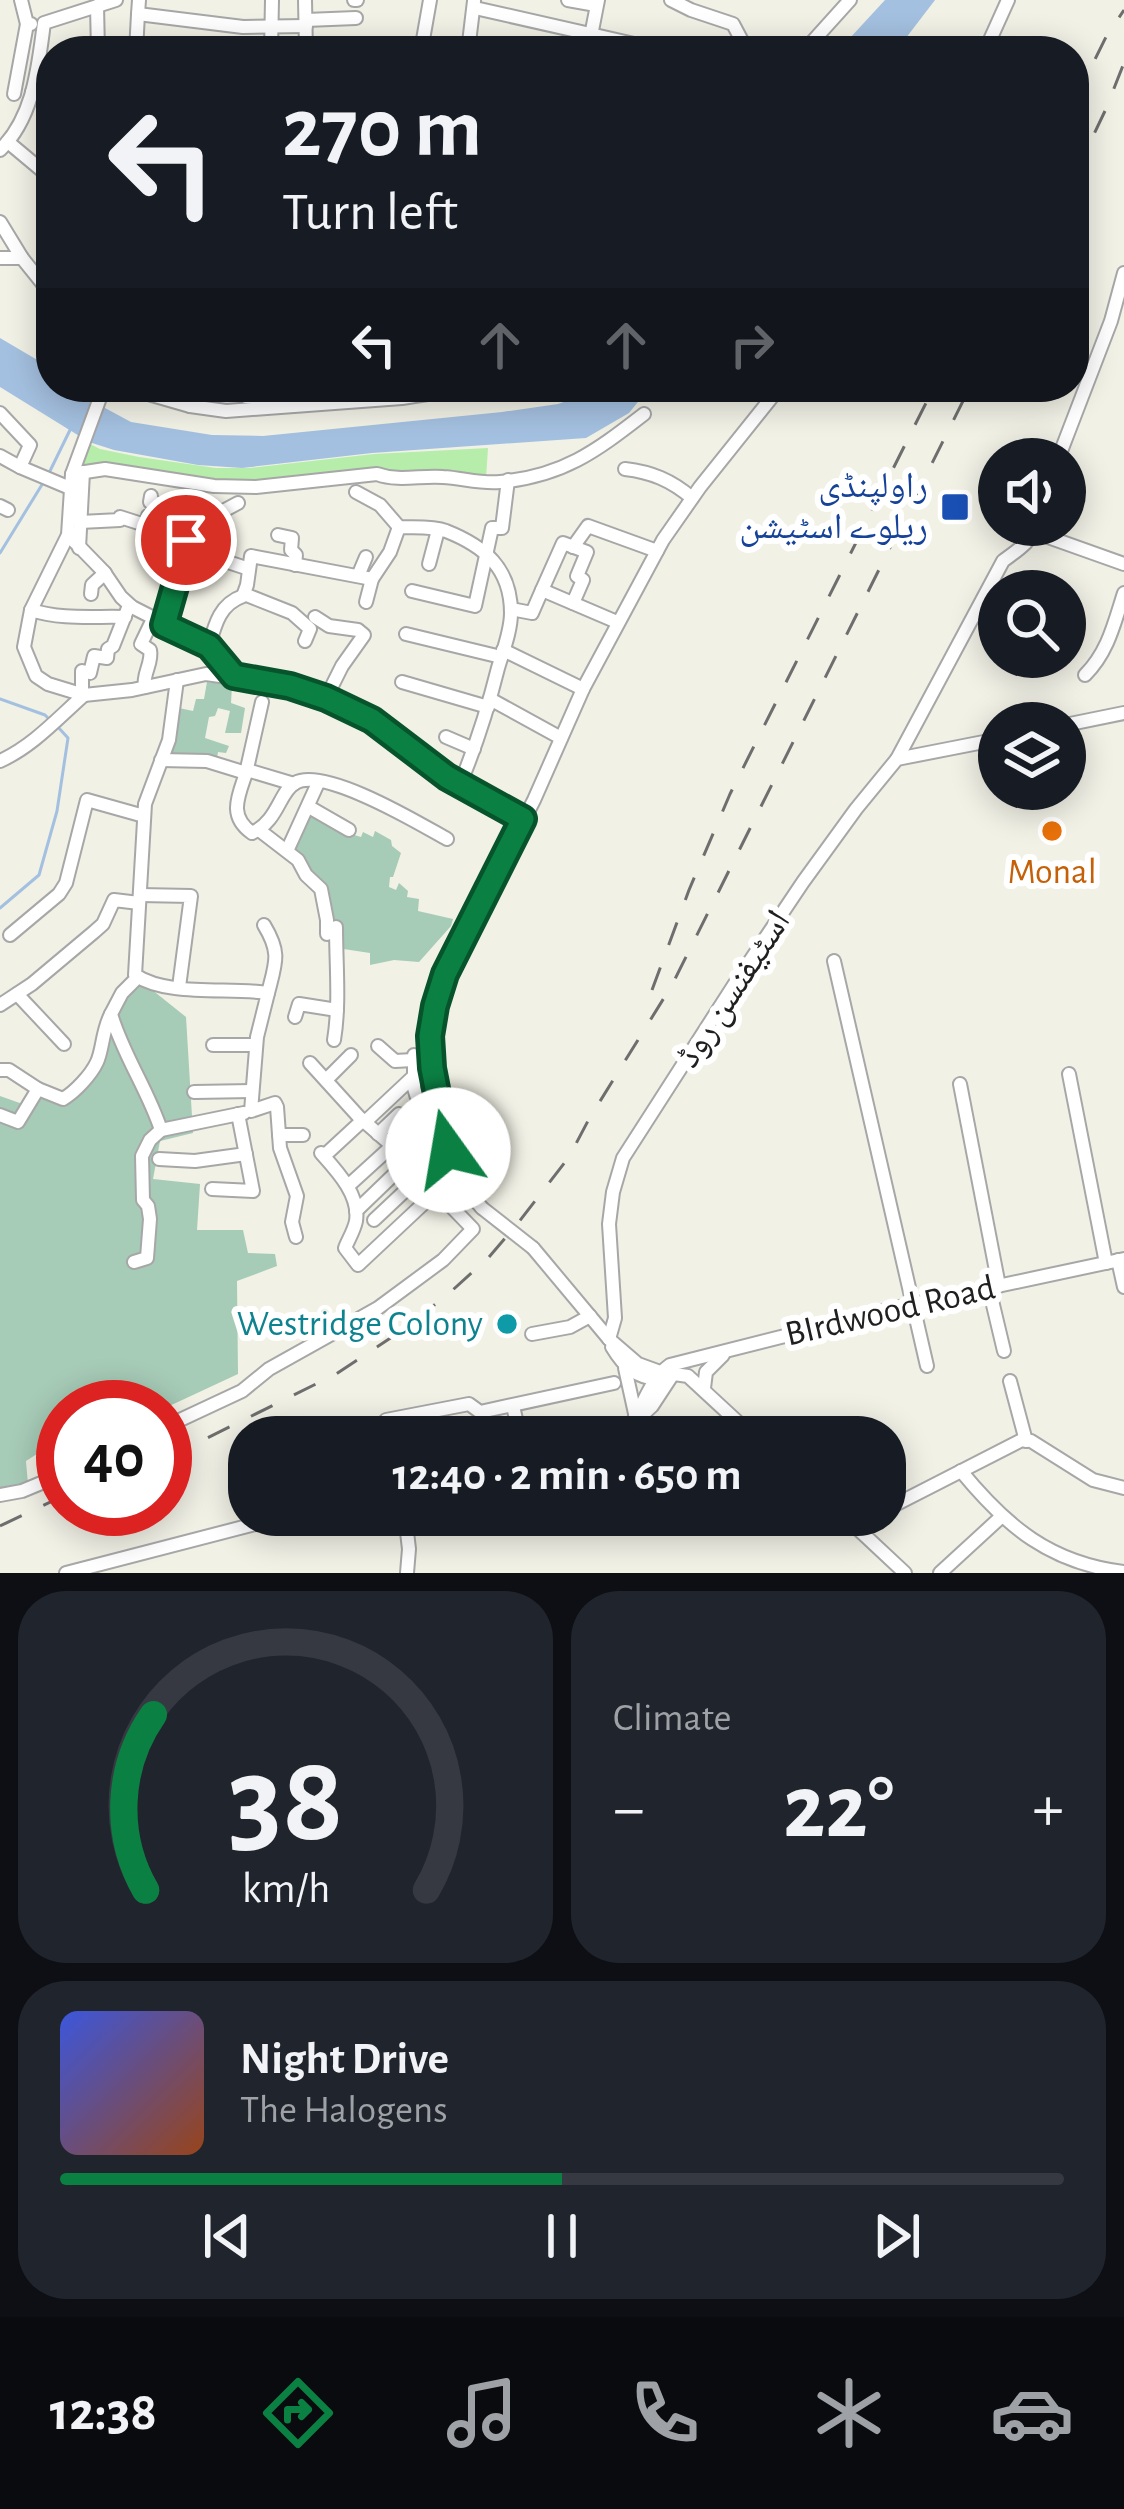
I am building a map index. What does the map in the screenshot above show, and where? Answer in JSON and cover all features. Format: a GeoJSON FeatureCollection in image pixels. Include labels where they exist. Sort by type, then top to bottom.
{"type":"FeatureCollection","features":[{"type":"Feature","properties":{"kind":"street"},"geometry":{"type":"LineString","coordinates":[[14,94],[27,24],[22,0]]}},
{"type":"Feature","properties":{"kind":"street"},"geometry":{"type":"LineString","coordinates":[[27,24],[116,0]]}},
{"type":"Feature","properties":{"kind":"street"},"geometry":{"type":"LineString","coordinates":[[270,36],[272,0]]}},
{"type":"Feature","properties":{"kind":"street"},"geometry":{"type":"LineString","coordinates":[[304,0],[306,36]]}},
{"type":"Feature","properties":{"kind":"street"},"geometry":{"type":"LineString","coordinates":[[138,7],[243,27],[270,27],[356,22],[355,0]]}},
{"type":"Feature","properties":{"kind":"street"},"geometry":{"type":"LineString","coordinates":[[424,36],[430,0]]}},
{"type":"Feature","properties":{"kind":"street"},"geometry":{"type":"LineString","coordinates":[[568,0],[597,3],[591,36]]}},
{"type":"Feature","properties":{"kind":"street"},"geometry":{"type":"LineString","coordinates":[[671,0],[733,24],[739,36]]}},
{"type":"Feature","properties":{"kind":"street"},"geometry":{"type":"LineString","coordinates":[[818,36],[850,0]]}},
{"type":"Feature","properties":{"kind":"street"},"geometry":{"type":"LineString","coordinates":[[992,36],[1008,0]]}},
{"type":"Feature","properties":{"kind":"street"},"geometry":{"type":"LineString","coordinates":[[469,36],[474,4],[530,22],[604,36]]}},
{"type":"Feature","properties":{"kind":"street"},"geometry":{"type":"LineString","coordinates":[[97,6],[98,36]]}},
{"type":"Feature","properties":{"kind":"street"},"geometry":{"type":"LineString","coordinates":[[42,36],[44,23]]}},
{"type":"Feature","properties":{"kind":"street"},"geometry":{"type":"LineString","coordinates":[[36,69],[25,113],[4,146],[36,168]]}},
{"type":"Feature","properties":{"kind":"street"},"geometry":{"type":"LineString","coordinates":[[32,92],[36,93]]}},
{"type":"Feature","properties":{"kind":"street"},"geometry":{"type":"LineString","coordinates":[[0,222],[36,275]]}},
{"type":"Feature","properties":{"kind":"street"},"geometry":{"type":"LineString","coordinates":[[0,258],[22,258]]}},
{"type":"Feature","properties":{"kind":"street"},"geometry":{"type":"LineString","coordinates":[[1089,378],[1124,278]]}},
{"type":"Feature","properties":{"kind":"street"},"geometry":{"type":"LineString","coordinates":[[98,402],[77,454],[68,536],[31,610],[24,647],[37,676],[83,694],[206,674],[290,686],[372,720],[460,784],[523,819]]}},
{"type":"Feature","properties":{"kind":"street"},"geometry":{"type":"LineString","coordinates":[[176,402],[226,411],[259,402]]}},
{"type":"Feature","properties":{"kind":"street"},"geometry":{"type":"LineString","coordinates":[[190,406],[194,402]]}},
{"type":"Feature","properties":{"kind":"street"},"geometry":{"type":"LineString","coordinates":[[314,402],[353,402]]}},
{"type":"Feature","properties":{"kind":"street"},"geometry":{"type":"LineString","coordinates":[[715,1403],[667,1373],[638,1364],[609,1339],[533,1248],[482,1208],[459,1181],[436,1101],[430,1036],[445,974],[617,622],[692,498],[768,402]]}},
{"type":"Feature","properties":{"kind":"street"},"geometry":{"type":"LineString","coordinates":[[1066,438],[1080,402]]}},
{"type":"Feature","properties":{"kind":"street"},"geometry":{"type":"LineString","coordinates":[[0,413],[29,445],[24,468]]}},
{"type":"Feature","properties":{"kind":"street"},"geometry":{"type":"LineString","coordinates":[[0,456],[51,480],[105,469],[214,487],[377,474],[389,479],[444,477],[499,483],[556,471],[592,454],[644,415]]}},
{"type":"Feature","properties":{"kind":"street"},"geometry":{"type":"LineString","coordinates":[[625,469],[662,477],[692,498]]}},
{"type":"Feature","properties":{"kind":"street"},"geometry":{"type":"LineString","coordinates":[[75,478],[79,548]]}},
{"type":"Feature","properties":{"kind":"street"},"geometry":{"type":"LineString","coordinates":[[412,591],[475,606],[492,528],[502,528],[508,480]]}},
{"type":"Feature","properties":{"kind":"street"},"geometry":{"type":"LineString","coordinates":[[356,492],[372,499],[399,527],[439,530],[479,546],[509,592],[511,618],[489,703],[460,784]]}},
{"type":"Feature","properties":{"kind":"street"},"geometry":{"type":"LineString","coordinates":[[146,530],[156,503],[150,502],[151,496]]}},
{"type":"Feature","properties":{"kind":"street"},"geometry":{"type":"LineString","coordinates":[[196,500],[216,517]]}},
{"type":"Feature","properties":{"kind":"street"},"geometry":{"type":"LineString","coordinates":[[145,687],[143,679],[152,655],[141,644],[158,622],[190,542],[238,503]]}},
{"type":"Feature","properties":{"kind":"street"},"geometry":{"type":"LineString","coordinates":[[175,517],[190,542]]}},
{"type":"Feature","properties":{"kind":"street"},"geometry":{"type":"LineString","coordinates":[[80,522],[120,518],[153,536],[190,542]]}},
{"type":"Feature","properties":{"kind":"street"},"geometry":{"type":"LineString","coordinates":[[573,547],[588,526],[657,551]]}},
{"type":"Feature","properties":{"kind":"street"},"geometry":{"type":"LineString","coordinates":[[366,602],[373,579],[396,556],[399,527]]}},
{"type":"Feature","properties":{"kind":"street"},"geometry":{"type":"LineString","coordinates":[[429,564],[439,530]]}},
{"type":"Feature","properties":{"kind":"street"},"geometry":{"type":"LineString","coordinates":[[278,535],[292,538],[295,565]]}},
{"type":"Feature","properties":{"kind":"street"},"geometry":{"type":"LineString","coordinates":[[68,536],[109,568],[129,610]]}},
{"type":"Feature","properties":{"kind":"street"},"geometry":{"type":"LineString","coordinates":[[511,609],[532,613],[563,543],[587,552],[573,604]]}},
{"type":"Feature","properties":{"kind":"street","name":"اسٹیفنسن روڈ"},"geometry":{"type":"LineString","coordinates":[[609,1339],[615,1318],[609,1224],[623,1158],[803,881],[897,759],[1003,561],[1022,546]]}},
{"type":"Feature","properties":{"kind":"street"},"geometry":{"type":"LineString","coordinates":[[1080,546],[1124,564]]}},
{"type":"Feature","properties":{"kind":"street"},"geometry":{"type":"LineString","coordinates":[[244,594],[251,556],[373,579]]}},
{"type":"Feature","properties":{"kind":"street"},"geometry":{"type":"LineString","coordinates":[[358,576],[366,557]]}},
{"type":"Feature","properties":{"kind":"street"},"geometry":{"type":"LineString","coordinates":[[231,563],[248,569]]}},
{"type":"Feature","properties":{"kind":"street"},"geometry":{"type":"LineString","coordinates":[[91,594],[92,585],[109,568]]}},
{"type":"Feature","properties":{"kind":"street"},"geometry":{"type":"LineString","coordinates":[[178,576],[200,580]]}},
{"type":"Feature","properties":{"kind":"street"},"geometry":{"type":"LineString","coordinates":[[542,590],[617,622]]}},
{"type":"Feature","properties":{"kind":"street"},"geometry":{"type":"LineString","coordinates":[[1086,673],[1106,647],[1124,593]]}},
{"type":"Feature","properties":{"kind":"street"},"geometry":{"type":"LineString","coordinates":[[209,646],[220,613],[244,594],[292,613],[310,629],[305,640]]}},
{"type":"Feature","properties":{"kind":"street"},"geometry":{"type":"LineString","coordinates":[[31,610],[88,618],[129,610],[209,646],[234,676]]}},
{"type":"Feature","properties":{"kind":"street"},"geometry":{"type":"LineString","coordinates":[[0,761],[38,738],[83,694],[82,671],[90,673],[94,656],[107,658],[129,610]]}},
{"type":"Feature","properties":{"kind":"street"},"geometry":{"type":"LineString","coordinates":[[315,617],[329,626],[364,635],[326,698]]}},
{"type":"Feature","properties":{"kind":"street"},"geometry":{"type":"LineString","coordinates":[[406,634],[502,653],[583,689]]}},
{"type":"Feature","properties":{"kind":"street"},"geometry":{"type":"LineString","coordinates":[[177,680],[170,740],[151,784],[144,816],[135,975],[148,983],[268,993]]}},
{"type":"Feature","properties":{"kind":"street"},"geometry":{"type":"LineString","coordinates":[[402,682],[489,703],[561,738]]}},
{"type":"Feature","properties":{"kind":"street"},"geometry":{"type":"LineString","coordinates":[[262,703],[236,817],[247,831],[259,830],[294,784]]}},
{"type":"Feature","properties":{"kind":"street"},"geometry":{"type":"LineString","coordinates":[[1086,721],[1124,713]]}},
{"type":"Feature","properties":{"kind":"street"},"geometry":{"type":"LineString","coordinates":[[446,737],[474,749]]}},
{"type":"Feature","properties":{"kind":"street"},"geometry":{"type":"LineString","coordinates":[[897,759],[978,743]]}},
{"type":"Feature","properties":{"kind":"street"},"geometry":{"type":"LineString","coordinates":[[161,760],[207,761],[294,784],[306,781],[352,788],[447,839]]}},
{"type":"Feature","properties":{"kind":"street"},"geometry":{"type":"LineString","coordinates":[[287,851],[318,783]]}},
{"type":"Feature","properties":{"kind":"street"},"geometry":{"type":"LineString","coordinates":[[10,935],[65,884],[87,800],[144,816]]}},
{"type":"Feature","properties":{"kind":"street"},"geometry":{"type":"LineString","coordinates":[[309,807],[349,830]]}},
{"type":"Feature","properties":{"kind":"street"},"geometry":{"type":"LineString","coordinates":[[259,830],[298,860],[324,894],[332,930],[334,1040]]}},
{"type":"Feature","properties":{"kind":"street"},"geometry":{"type":"LineString","coordinates":[[64,1044],[6,997],[103,923],[114,900],[191,896],[179,987]]}},
{"type":"Feature","properties":{"kind":"street"},"geometry":{"type":"LineString","coordinates":[[212,1190],[253,1191],[245,1113],[277,960],[276,945],[264,925]]}},
{"type":"Feature","properties":{"kind":"street"},"geometry":{"type":"LineString","coordinates":[[834,961],[927,1366]]}},
{"type":"Feature","properties":{"kind":"street"},"geometry":{"type":"LineString","coordinates":[[0,1070],[9,1070],[63,1099],[97,1062],[111,1014],[138,977]]}},
{"type":"Feature","properties":{"kind":"street"},"geometry":{"type":"LineString","coordinates":[[295,1017],[298,1004],[337,1010]]}},
{"type":"Feature","properties":{"kind":"street"},"geometry":{"type":"LineString","coordinates":[[111,1014],[161,1130]]}},
{"type":"Feature","properties":{"kind":"street"},"geometry":{"type":"LineString","coordinates":[[213,1045],[256,1045]]}},
{"type":"Feature","properties":{"kind":"street"},"geometry":{"type":"LineString","coordinates":[[374,1220],[426,1175],[429,1137],[413,1077],[414,1058],[395,1061],[379,1046]]}},
{"type":"Feature","properties":{"kind":"street"},"geometry":{"type":"LineString","coordinates":[[326,1080],[351,1055]]}},
{"type":"Feature","properties":{"kind":"street"},"geometry":{"type":"LineString","coordinates":[[192,1414],[242,1391],[269,1370],[378,1309],[443,1260],[472,1229],[426,1175],[364,1121],[310,1063]]}},
{"type":"Feature","properties":{"kind":"street"},"geometry":{"type":"LineString","coordinates":[[1069,1075],[1124,1287]]}},
{"type":"Feature","properties":{"kind":"street"},"geometry":{"type":"LineString","coordinates":[[413,1077],[322,1155],[348,1186],[356,1222],[345,1248],[358,1265],[438,1190]]}},
{"type":"Feature","properties":{"kind":"street"},"geometry":{"type":"LineString","coordinates":[[960,1084],[1004,1351]]}},
{"type":"Feature","properties":{"kind":"street"},"geometry":{"type":"LineString","coordinates":[[0,1115],[18,1122],[38,1089]]}},
{"type":"Feature","properties":{"kind":"street"},"geometry":{"type":"LineString","coordinates":[[194,1092],[251,1091]]}},
{"type":"Feature","properties":{"kind":"street"},"geometry":{"type":"LineString","coordinates":[[134,1262],[147,1258],[150,1219],[143,1200],[142,1156],[150,1140],[161,1130],[275,1103],[280,1148],[297,1196],[292,1222],[296,1237]]}},
{"type":"Feature","properties":{"kind":"street"},"geometry":{"type":"LineString","coordinates":[[378,1134],[399,1114]]}},
{"type":"Feature","properties":{"kind":"street"},"geometry":{"type":"LineString","coordinates":[[348,1186],[424,1125]]}},
{"type":"Feature","properties":{"kind":"street"},"geometry":{"type":"LineString","coordinates":[[279,1136],[303,1135]]}},
{"type":"Feature","properties":{"kind":"street"},"geometry":{"type":"LineString","coordinates":[[158,1159],[183,1162],[246,1154]]}},
{"type":"Feature","properties":{"kind":"street"},"geometry":{"type":"LineString","coordinates":[[356,1211],[409,1160]]}},
{"type":"Feature","properties":{"kind":"street","name":"BIrdwood Road"},"geometry":{"type":"LineString","coordinates":[[667,1373],[732,1348],[1116,1260]]}},
{"type":"Feature","properties":{"kind":"street"},"geometry":{"type":"LineString","coordinates":[[532,1334],[570,1327],[590,1316]]}},
{"type":"Feature","properties":{"kind":"street"},"geometry":{"type":"LineString","coordinates":[[609,1339],[624,1366],[636,1416]]}},
{"type":"Feature","properties":{"kind":"street"},"geometry":{"type":"LineString","coordinates":[[704,1388],[706,1372],[732,1348]]}},
{"type":"Feature","properties":{"kind":"street"},"geometry":{"type":"LineString","coordinates":[[624,1366],[634,1373],[688,1376],[730,1416]]}},
{"type":"Feature","properties":{"kind":"street"},"geometry":{"type":"LineString","coordinates":[[640,1416],[667,1373]]}},
{"type":"Feature","properties":{"kind":"street"},"geometry":{"type":"LineString","coordinates":[[1010,1381],[1026,1441],[1093,1480],[1124,1488]]}},
{"type":"Feature","properties":{"kind":"street"},"geometry":{"type":"LineString","coordinates":[[407,1416],[469,1404],[480,1412],[614,1383]]}},
{"type":"Feature","properties":{"kind":"street"},"geometry":{"type":"LineString","coordinates":[[513,1406],[515,1416]]}},
{"type":"Feature","properties":{"kind":"street"},"geometry":{"type":"LineString","coordinates":[[906,1500],[1026,1441]]}},
{"type":"Feature","properties":{"kind":"street"},"geometry":{"type":"LineString","coordinates":[[961,1472],[1001,1516],[1041,1546],[1083,1564],[1124,1572]]}},
{"type":"Feature","properties":{"kind":"street"},"geometry":{"type":"LineString","coordinates":[[0,1495],[36,1485]]}},
{"type":"Feature","properties":{"kind":"street"},"geometry":{"type":"LineString","coordinates":[[940,1573],[1001,1516]]}},
{"type":"Feature","properties":{"kind":"street"},"geometry":{"type":"LineString","coordinates":[[66,1573],[228,1531]]}},
{"type":"Feature","properties":{"kind":"street"},"geometry":{"type":"LineString","coordinates":[[407,1536],[407,1573]]}},
{"type":"Feature","properties":{"kind":"street"},"geometry":{"type":"LineString","coordinates":[[866,1536],[905,1573]]}},
{"type":"Feature","properties":{"kind":"green space"},"geometry":{"type":"Polygon","coordinates":[[[88,443],[139,457],[216,468],[488,448],[486,478],[446,471],[249,484],[79,467],[88,443]]]}},
{"type":"Feature","properties":{"kind":"green space"},"geometry":{"type":"Polygon","coordinates":[[[207,682],[232,685],[231,703],[245,708],[241,733],[225,733],[230,711],[218,708],[209,717],[205,738],[229,746],[226,753],[218,752],[216,764],[168,757],[179,708],[193,711],[196,699],[204,699],[207,682]]]}},
{"type":"Feature","properties":{"kind":"green space"},"geometry":{"type":"Polygon","coordinates":[[[311,812],[351,834],[361,837],[363,832],[373,837],[375,831],[391,840],[401,853],[389,887],[396,890],[399,883],[408,891],[407,897],[419,899],[418,911],[453,919],[419,962],[370,965],[370,953],[337,948],[339,920],[333,919],[322,888],[307,874],[306,861],[290,850],[311,812]]]}},
{"type":"Feature","properties":{"kind":"green space"},"geometry":{"type":"Polygon","coordinates":[[[141,981],[186,1017],[193,1133],[160,1141],[153,1179],[200,1184],[197,1230],[243,1230],[248,1253],[275,1254],[277,1266],[237,1281],[238,1374],[192,1395],[192,1380],[36,1380],[36,1455],[26,1461],[28,1484],[0,1488],[0,1096],[31,1107],[43,1092],[64,1095],[95,1057],[100,1024],[141,981]]]}},
{"type":"Feature","properties":{"kind":"water"},"geometry":{"type":"Polygon","coordinates":[[[885,0],[935,0],[907,36],[852,36],[885,0]]]}},
{"type":"Feature","properties":{"kind":"water"},"geometry":{"type":"Polygon","coordinates":[[[0,338],[36,359],[36,402],[98,402],[131,422],[212,435],[263,436],[564,402],[638,402],[629,413],[586,438],[372,453],[242,468],[198,465],[89,442],[0,387],[0,338]]]}},
{"type":"Feature","properties":{"kind":"waterway"},"geometry":{"type":"LineString","coordinates":[[48,475],[70,430]]}},
{"type":"Feature","properties":{"kind":"waterway"},"geometry":{"type":"LineString","coordinates":[[0,553],[43,483]]}},
{"type":"Feature","properties":{"kind":"waterway"},"geometry":{"type":"LineString","coordinates":[[0,699],[50,720]]}},
{"type":"Feature","properties":{"kind":"waterway"},"geometry":{"type":"LineString","coordinates":[[0,908],[39,875],[57,811],[68,738],[57,726]]}},
{"type":"Feature","properties":{"kind":"railway"},"geometry":{"type":"LineString","coordinates":[[1089,72],[1124,10]]}},
{"type":"Feature","properties":{"kind":"railway"},"geometry":{"type":"LineString","coordinates":[[1089,145],[1124,63]]}},
{"type":"Feature","properties":{"kind":"railway"},"geometry":{"type":"LineString","coordinates":[[652,990],[730,794],[926,402]]}},
{"type":"Feature","properties":{"kind":"railway"},"geometry":{"type":"LineString","coordinates":[[192,1446],[336,1374],[445,1297],[489,1257],[569,1157],[672,985],[963,402]]}},
{"type":"Feature","properties":{"kind":"railway"},"geometry":{"type":"LineString","coordinates":[[0,1526],[36,1509]]}},
{"type":"Feature","properties":{"kind":"place","name":"راولپنڈی ریلوے اسٹیشن"},"geometry":{"type":"Point","coordinates":[955,507]}},
{"type":"Feature","properties":{"kind":"place","name":"Monal"},"geometry":{"type":"Point","coordinates":[1052,831]}},
{"type":"Feature","properties":{"kind":"place","name":"Westridge Colony"},"geometry":{"type":"Point","coordinates":[507,1324]}},
{"type":"Feature","properties":{"kind":"route"},"geometry":{"type":"LineString","coordinates":[[186,540],[164,625],[209,646],[234,676],[290,686],[372,720],[447,777],[523,819],[445,974],[435,1006],[432,1068],[448,1150]]}}]}
